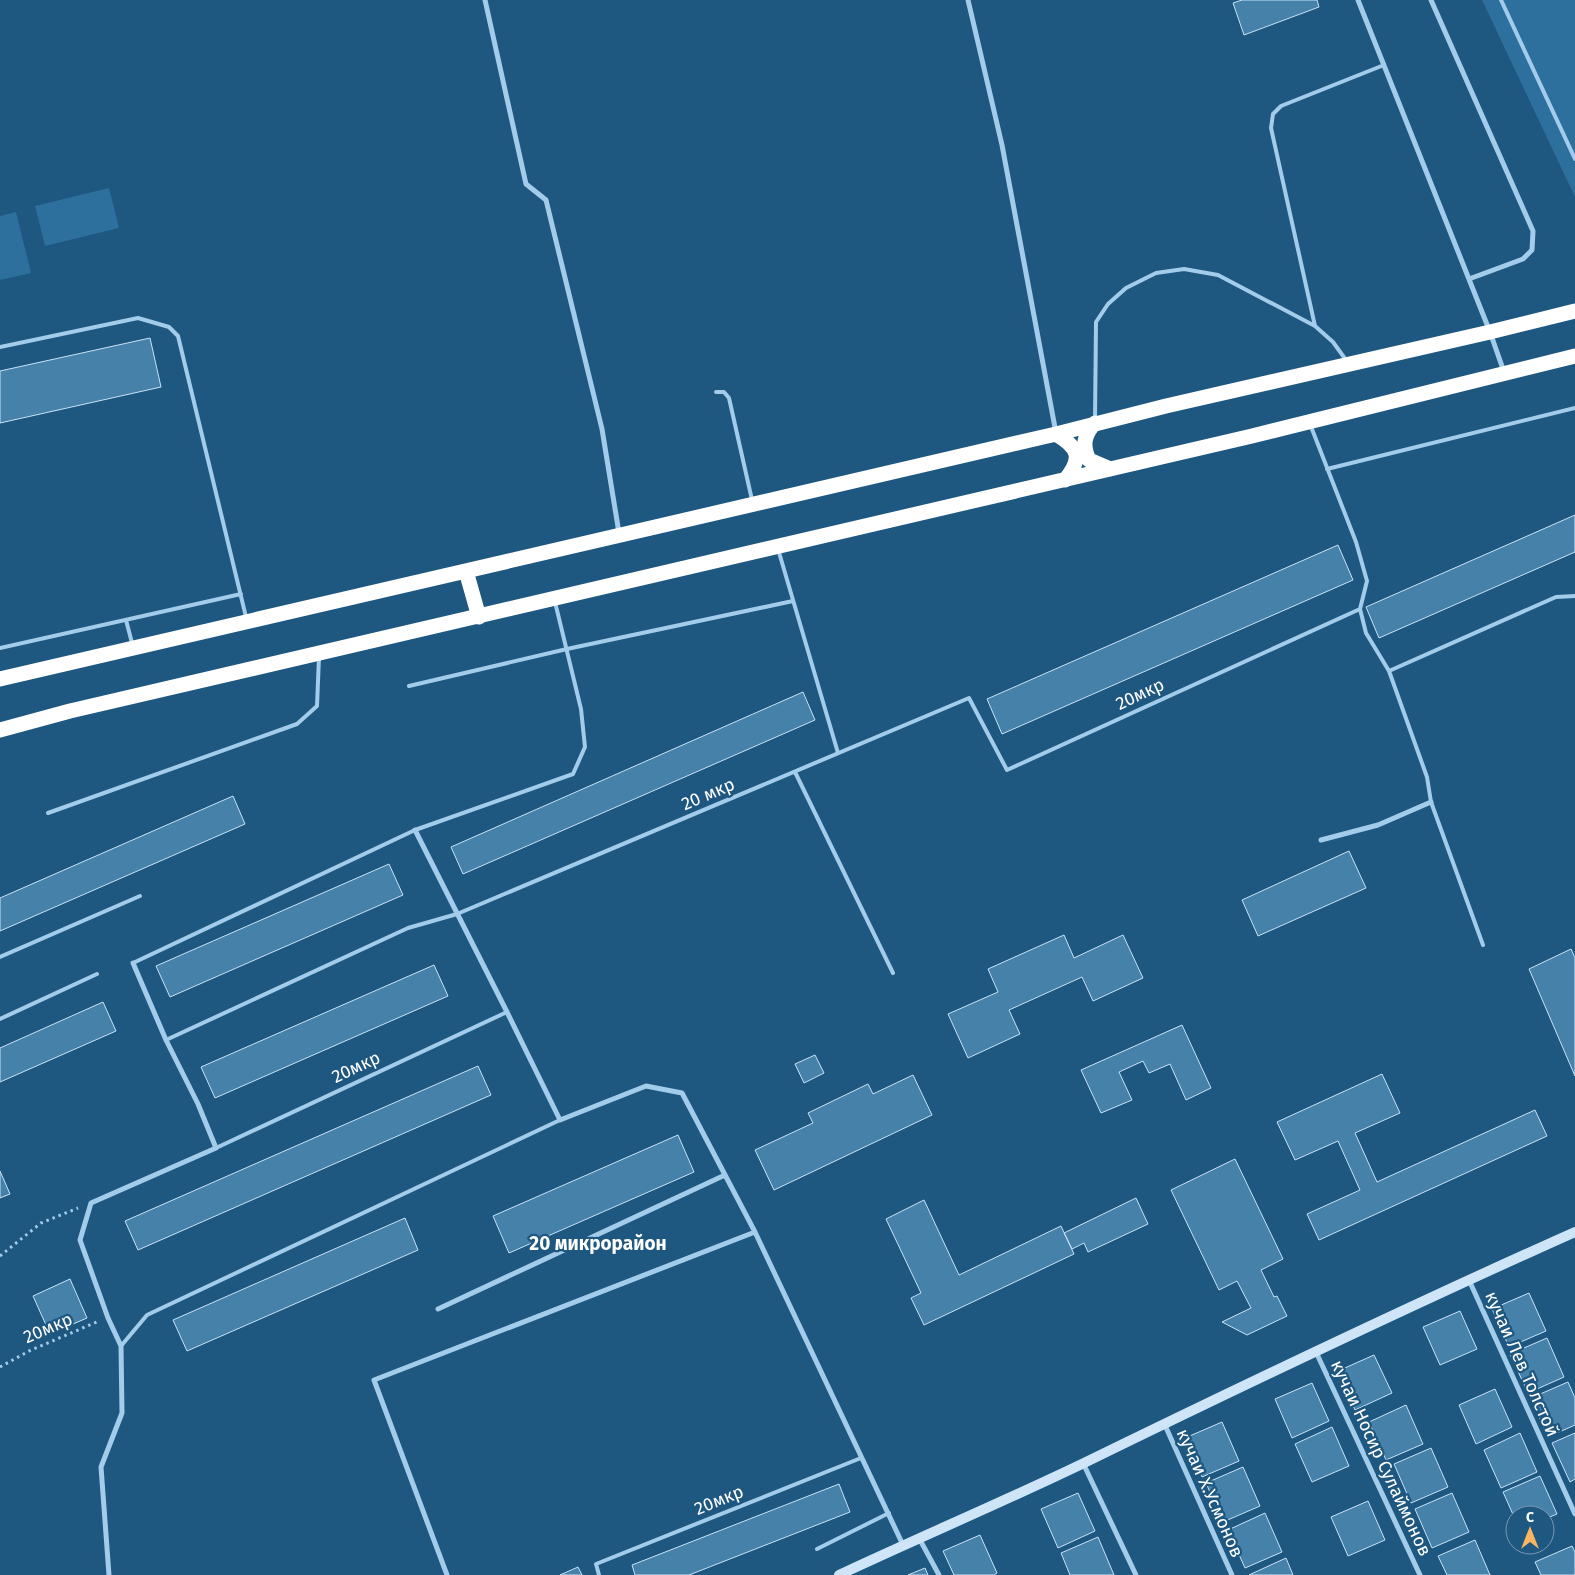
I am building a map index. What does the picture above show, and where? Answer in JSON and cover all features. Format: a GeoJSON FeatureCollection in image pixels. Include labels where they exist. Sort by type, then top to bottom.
{"type":"FeatureCollection","features":[{"type":"Feature","properties":{"kind":"highway"},"geometry":{"type":"LineString","coordinates":[[0,679],[1056,434],[1095,423],[1575,311]]}},
{"type":"Feature","properties":{"kind":"highway"},"geometry":{"type":"LineString","coordinates":[[0,730],[70,711],[1110,470],[1575,356]]}},
{"type":"Feature","properties":{"kind":"highway"},"geometry":{"type":"LineString","coordinates":[[1095,423],[1084,438],[1084,450],[1089,460],[1110,470]]}},
{"type":"Feature","properties":{"kind":"highway"},"geometry":{"type":"LineString","coordinates":[[1056,434],[1069,441],[1075,448],[1074,469],[1065,480]]}},
{"type":"Feature","properties":{"kind":"highway"},"geometry":{"type":"LineString","coordinates":[[466,571],[479,617]]}},
{"type":"Feature","properties":{"kind":"main road"},"geometry":{"type":"LineString","coordinates":[[839,1575],[1082,1463],[1469,1279],[1575,1232]]}},
{"type":"Feature","properties":{"kind":"street"},"geometry":{"type":"LineString","coordinates":[[485,0],[526,184],[546,200],[602,429],[619,536]]}},
{"type":"Feature","properties":{"kind":"street"},"geometry":{"type":"LineString","coordinates":[[968,0],[1002,145],[1056,434]]}},
{"type":"Feature","properties":{"kind":"street"},"geometry":{"type":"LineString","coordinates":[[1358,0],[1505,373]]}},
{"type":"Feature","properties":{"kind":"street"},"geometry":{"type":"LineString","coordinates":[[1431,0],[1533,231],[1532,250],[1523,259],[1469,279]]}},
{"type":"Feature","properties":{"kind":"street"},"geometry":{"type":"LineString","coordinates":[[1321,840],[1378,825],[1431,802]]}},
{"type":"Feature","properties":{"kind":"street"},"geometry":{"type":"LineString","coordinates":[[415,830],[560,1120],[646,1086],[682,1093],[755,1232],[903,1545]]}},
{"type":"Feature","properties":{"kind":"street"},"geometry":{"type":"LineString","coordinates":[[133,963],[166,1040],[198,1104],[216,1148]]}},
{"type":"Feature","properties":{"kind":"street","name":"20мкр"},"geometry":{"type":"LineString","coordinates":[[91,1203],[216,1148]]}},
{"type":"Feature","properties":{"kind":"street"},"geometry":{"type":"LineString","coordinates":[[438,1308],[725,1174]]}},
{"type":"Feature","properties":{"kind":"street"},"geometry":{"type":"LineString","coordinates":[[91,1203],[80,1240],[108,1318],[121,1346],[122,1413],[101,1467],[109,1575]]}},
{"type":"Feature","properties":{"kind":"street"},"geometry":{"type":"LineString","coordinates":[[447,1575],[374,1380],[755,1232]]}},
{"type":"Feature","properties":{"kind":"street","name":"кучаи Лев Толстой"},"geometry":{"type":"LineString","coordinates":[[1469,1279],[1575,1514]]}},
{"type":"Feature","properties":{"kind":"street","name":"кучаи Носир Сулаймонов"},"geometry":{"type":"LineString","coordinates":[[1316,1352],[1420,1575]]}},
{"type":"Feature","properties":{"kind":"street","name":"кучаи Х.Усмонов"},"geometry":{"type":"LineString","coordinates":[[1164,1423],[1232,1575]]}},
{"type":"Feature","properties":{"kind":"street"},"geometry":{"type":"LineString","coordinates":[[1082,1463],[1136,1575]]}},
{"type":"Feature","properties":{"kind":"street"},"geometry":{"type":"LineString","coordinates":[[919,1538],[939,1575]]}},
{"type":"Feature","properties":{"kind":"lane"},"geometry":{"type":"LineString","coordinates":[[1501,0],[1575,159]]}},
{"type":"Feature","properties":{"kind":"lane"},"geometry":{"type":"LineString","coordinates":[[1315,326],[1271,128],[1273,114],[1281,106],[1384,65]]}},
{"type":"Feature","properties":{"kind":"lane"},"geometry":{"type":"LineString","coordinates":[[1095,423],[1096,322],[1108,304],[1126,288],[1156,273],[1184,269],[1218,275],[1315,326],[1333,342],[1348,364]]}},
{"type":"Feature","properties":{"kind":"lane"},"geometry":{"type":"LineString","coordinates":[[0,347],[138,318],[169,326],[178,336],[247,622]]}},
{"type":"Feature","properties":{"kind":"lane"},"geometry":{"type":"LineString","coordinates":[[716,392],[724,392],[729,398],[753,504]]}},
{"type":"Feature","properties":{"kind":"lane"},"geometry":{"type":"LineString","coordinates":[[1328,469],[1575,408]]}},
{"type":"Feature","properties":{"kind":"lane"},"geometry":{"type":"LineString","coordinates":[[1309,422],[1356,542],[1367,581],[1360,609],[1366,633],[1389,671],[1427,777],[1431,802],[1483,945]]}},
{"type":"Feature","properties":{"kind":"lane"},"geometry":{"type":"LineString","coordinates":[[777,547],[838,753]]}},
{"type":"Feature","properties":{"kind":"lane"},"geometry":{"type":"LineString","coordinates":[[0,648],[241,594]]}},
{"type":"Feature","properties":{"kind":"lane"},"geometry":{"type":"LineString","coordinates":[[1389,671],[1556,597],[1575,596]]}},
{"type":"Feature","properties":{"kind":"lane"},"geometry":{"type":"LineString","coordinates":[[133,963],[415,830],[573,774],[585,747],[581,709],[554,598]]}},
{"type":"Feature","properties":{"kind":"lane"},"geometry":{"type":"LineString","coordinates":[[409,686],[567,649],[793,601]]}},
{"type":"Feature","properties":{"kind":"lane","name":"20мкр"},"geometry":{"type":"LineString","coordinates":[[969,698],[1007,770],[1360,609]]}},
{"type":"Feature","properties":{"kind":"lane"},"geometry":{"type":"LineString","coordinates":[[126,620],[134,648]]}},
{"type":"Feature","properties":{"kind":"lane"},"geometry":{"type":"LineString","coordinates":[[48,813],[297,724],[317,706],[319,654]]}},
{"type":"Feature","properties":{"kind":"lane","name":"20 мкр"},"geometry":{"type":"LineString","coordinates":[[457,914],[969,698]]}},
{"type":"Feature","properties":{"kind":"lane"},"geometry":{"type":"LineString","coordinates":[[795,772],[893,973]]}},
{"type":"Feature","properties":{"kind":"lane"},"geometry":{"type":"LineString","coordinates":[[0,957],[140,896]]}},
{"type":"Feature","properties":{"kind":"lane"},"geometry":{"type":"LineString","coordinates":[[166,1040],[408,928],[457,914]]}},
{"type":"Feature","properties":{"kind":"lane"},"geometry":{"type":"LineString","coordinates":[[0,1019],[97,974]]}},
{"type":"Feature","properties":{"kind":"lane","name":"20мкр"},"geometry":{"type":"LineString","coordinates":[[216,1148],[507,1012]]}},
{"type":"Feature","properties":{"kind":"lane"},"geometry":{"type":"LineString","coordinates":[[121,1346],[147,1315],[560,1120]]}},
{"type":"Feature","properties":{"kind":"lane","name":"20мкр"},"geometry":{"type":"LineString","coordinates":[[599,1575],[596,1564],[861,1458]]}},
{"type":"Feature","properties":{"kind":"lane"},"geometry":{"type":"LineString","coordinates":[[816,1549],[888,1513]]}},
{"type":"Feature","properties":{"kind":"path"},"geometry":{"type":"LineString","coordinates":[[0,1256],[41,1223],[91,1203]]}},
{"type":"Feature","properties":{"kind":"path","name":"20мкр"},"geometry":{"type":"LineString","coordinates":[[0,1367],[29,1351],[108,1318]]}},
{"type":"Feature","properties":{"kind":"shaded area"},"geometry":{"type":"Polygon","coordinates":[[[1482,0],[1575,0],[1575,197],[1482,0]]]}},
{"type":"Feature","properties":{"kind":"shaded area"},"geometry":{"type":"Polygon","coordinates":[[[109,188],[119,228],[45,246],[35,206],[109,188]]]}},
{"type":"Feature","properties":{"kind":"shaded area"},"geometry":{"type":"Polygon","coordinates":[[[16,212],[31,273],[0,280],[0,216],[16,212]]]}},
{"type":"Feature","properties":{"kind":"building"},"geometry":{"type":"Polygon","coordinates":[[[1242,0],[1317,0],[1319,7],[1244,35],[1233,3],[1242,0]]]}},
{"type":"Feature","properties":{"kind":"building"},"geometry":{"type":"Polygon","coordinates":[[[150,338],[161,387],[0,423],[0,371],[150,338]]]}},
{"type":"Feature","properties":{"kind":"building"},"geometry":{"type":"Polygon","coordinates":[[[1575,515],[1575,552],[1379,638],[1366,607],[1575,515]]]}},
{"type":"Feature","properties":{"kind":"building"},"geometry":{"type":"Polygon","coordinates":[[[1338,545],[1353,580],[1002,734],[987,699],[1338,545]]]}},
{"type":"Feature","properties":{"kind":"building"},"geometry":{"type":"Polygon","coordinates":[[[803,692],[815,720],[463,874],[451,847],[803,692]]]}},
{"type":"Feature","properties":{"kind":"building"},"geometry":{"type":"Polygon","coordinates":[[[233,796],[245,824],[0,931],[0,898],[233,796]]]}},
{"type":"Feature","properties":{"kind":"building"},"geometry":{"type":"Polygon","coordinates":[[[1349,851],[1366,888],[1258,936],[1242,900],[1349,851]]]}},
{"type":"Feature","properties":{"kind":"building"},"geometry":{"type":"Polygon","coordinates":[[[389,864],[403,895],[170,997],[156,966],[389,864]]]}},
{"type":"Feature","properties":{"kind":"building"},"geometry":{"type":"Polygon","coordinates":[[[1064,935],[1074,958],[1123,935],[1143,978],[1093,1001],[1082,977],[1009,1010],[1020,1034],[968,1058],[948,1014],[998,992],[988,969],[1064,935]]]}},
{"type":"Feature","properties":{"kind":"building"},"geometry":{"type":"Polygon","coordinates":[[[1571,949],[1575,958],[1575,1076],[1529,969],[1571,949]]]}},
{"type":"Feature","properties":{"kind":"building"},"geometry":{"type":"Polygon","coordinates":[[[434,965],[448,996],[215,1098],[201,1067],[434,965]]]}},
{"type":"Feature","properties":{"kind":"building"},"geometry":{"type":"Polygon","coordinates":[[[103,1002],[116,1031],[0,1082],[0,1048],[103,1002]]]}},
{"type":"Feature","properties":{"kind":"building"},"geometry":{"type":"Polygon","coordinates":[[[1182,1025],[1211,1088],[1186,1100],[1170,1064],[1149,1073],[1143,1061],[1119,1072],[1132,1100],[1101,1113],[1081,1070],[1182,1025]]]}},
{"type":"Feature","properties":{"kind":"building"},"geometry":{"type":"Polygon","coordinates":[[[815,1055],[824,1073],[804,1083],[795,1064],[815,1055]]]}},
{"type":"Feature","properties":{"kind":"building"},"geometry":{"type":"Polygon","coordinates":[[[478,1066],[491,1095],[138,1250],[125,1221],[478,1066]]]}},
{"type":"Feature","properties":{"kind":"building"},"geometry":{"type":"Polygon","coordinates":[[[1382,1074],[1400,1113],[1355,1133],[1377,1182],[1535,1110],[1547,1136],[1319,1240],[1307,1214],[1360,1190],[1338,1141],[1295,1160],[1277,1122],[1382,1074]]]}},
{"type":"Feature","properties":{"kind":"building"},"geometry":{"type":"Polygon","coordinates":[[[913,1075],[932,1115],[774,1190],[755,1150],[813,1123],[808,1113],[868,1084],[873,1094],[913,1075]]]}},
{"type":"Feature","properties":{"kind":"building"},"geometry":{"type":"Polygon","coordinates":[[[678,1135],[694,1172],[509,1253],[493,1216],[678,1135]]]}},
{"type":"Feature","properties":{"kind":"building"},"geometry":{"type":"Polygon","coordinates":[[[1235,1159],[1283,1259],[1261,1270],[1274,1297],[1277,1296],[1287,1316],[1247,1335],[1222,1322],[1251,1308],[1237,1281],[1219,1290],[1171,1190],[1235,1159]]]}},
{"type":"Feature","properties":{"kind":"building"},"geometry":{"type":"Polygon","coordinates":[[[0,1171],[10,1194],[0,1198],[0,1171]]]}},
{"type":"Feature","properties":{"kind":"building"},"geometry":{"type":"Polygon","coordinates":[[[1136,1198],[1148,1224],[1088,1252],[1084,1243],[1072,1249],[1064,1233],[1136,1198]]]}},
{"type":"Feature","properties":{"kind":"building"},"geometry":{"type":"Polygon","coordinates":[[[924,1200],[959,1275],[1061,1226],[1074,1254],[924,1325],[911,1298],[921,1293],[886,1219],[924,1200]]]}},
{"type":"Feature","properties":{"kind":"building"},"geometry":{"type":"Polygon","coordinates":[[[405,1218],[418,1250],[187,1351],[173,1320],[405,1218]]]}},
{"type":"Feature","properties":{"kind":"building"},"geometry":{"type":"Polygon","coordinates":[[[70,1279],[87,1318],[50,1334],[33,1296],[70,1279]]]}},
{"type":"Feature","properties":{"kind":"building"},"geometry":{"type":"Polygon","coordinates":[[[1529,1293],[1546,1331],[1509,1347],[1492,1309],[1529,1293]]]}},
{"type":"Feature","properties":{"kind":"building"},"geometry":{"type":"Polygon","coordinates":[[[1460,1311],[1477,1349],[1440,1365],[1423,1327],[1460,1311]]]}},
{"type":"Feature","properties":{"kind":"building"},"geometry":{"type":"Polygon","coordinates":[[[1547,1338],[1564,1377],[1528,1393],[1510,1354],[1547,1338]]]}},
{"type":"Feature","properties":{"kind":"building"},"geometry":{"type":"Polygon","coordinates":[[[1374,1355],[1392,1393],[1355,1410],[1338,1371],[1374,1355]]]}},
{"type":"Feature","properties":{"kind":"building"},"geometry":{"type":"Polygon","coordinates":[[[1568,1382],[1575,1398],[1575,1425],[1548,1437],[1531,1398],[1568,1382]]]}},
{"type":"Feature","properties":{"kind":"building"},"geometry":{"type":"Polygon","coordinates":[[[1312,1383],[1329,1421],[1292,1438],[1275,1399],[1312,1383]]]}},
{"type":"Feature","properties":{"kind":"building"},"geometry":{"type":"Polygon","coordinates":[[[1495,1389],[1512,1427],[1476,1444],[1459,1405],[1495,1389]]]}},
{"type":"Feature","properties":{"kind":"building"},"geometry":{"type":"Polygon","coordinates":[[[1406,1405],[1423,1444],[1386,1460],[1369,1422],[1406,1405]]]}},
{"type":"Feature","properties":{"kind":"building"},"geometry":{"type":"Polygon","coordinates":[[[1222,1422],[1239,1461],[1202,1477],[1185,1438],[1222,1422]]]}},
{"type":"Feature","properties":{"kind":"building"},"geometry":{"type":"Polygon","coordinates":[[[1332,1427],[1349,1466],[1312,1482],[1295,1444],[1332,1427]]]}},
{"type":"Feature","properties":{"kind":"building"},"geometry":{"type":"Polygon","coordinates":[[[1520,1433],[1537,1472],[1501,1488],[1484,1450],[1520,1433]]]}},
{"type":"Feature","properties":{"kind":"building"},"geometry":{"type":"Polygon","coordinates":[[[1575,1433],[1575,1479],[1570,1482],[1552,1443],[1575,1433]]]}},
{"type":"Feature","properties":{"kind":"building"},"geometry":{"type":"Polygon","coordinates":[[[1431,1448],[1448,1487],[1411,1503],[1394,1464],[1431,1448]]]}},
{"type":"Feature","properties":{"kind":"building"},"geometry":{"type":"Polygon","coordinates":[[[1243,1467],[1260,1506],[1223,1522],[1206,1483],[1243,1467]]]}},
{"type":"Feature","properties":{"kind":"building"},"geometry":{"type":"Polygon","coordinates":[[[1540,1476],[1553,1505],[1509,1505],[1503,1492],[1540,1476]]]}},
{"type":"Feature","properties":{"kind":"building"},"geometry":{"type":"Polygon","coordinates":[[[839,1484],[850,1512],[689,1575],[635,1575],[632,1565],[839,1484]]]}},
{"type":"Feature","properties":{"kind":"building"},"geometry":{"type":"Polygon","coordinates":[[[1078,1493],[1095,1531],[1058,1548],[1041,1509],[1078,1493]]]}},
{"type":"Feature","properties":{"kind":"building"},"geometry":{"type":"Polygon","coordinates":[[[1452,1493],[1469,1532],[1432,1548],[1415,1509],[1452,1493]]]}},
{"type":"Feature","properties":{"kind":"building"},"geometry":{"type":"Polygon","coordinates":[[[1368,1501],[1385,1540],[1348,1556],[1331,1517],[1368,1501]]]}},
{"type":"Feature","properties":{"kind":"building"},"geometry":{"type":"Polygon","coordinates":[[[1265,1513],[1282,1552],[1245,1568],[1228,1530],[1265,1513]]]}},
{"type":"Feature","properties":{"kind":"building"},"geometry":{"type":"Polygon","coordinates":[[[980,1535],[997,1573],[994,1575],[954,1575],[943,1551],[980,1535]]]}},
{"type":"Feature","properties":{"kind":"building"},"geometry":{"type":"Polygon","coordinates":[[[1098,1537],[1114,1575],[1070,1575],[1061,1553],[1098,1537]]]}},
{"type":"Feature","properties":{"kind":"building"},"geometry":{"type":"Polygon","coordinates":[[[1475,1540],[1490,1575],[1447,1575],[1438,1556],[1475,1540]]]}},
{"type":"Feature","properties":{"kind":"building"},"geometry":{"type":"Polygon","coordinates":[[[1572,1546],[1575,1552],[1575,1575],[1541,1575],[1535,1562],[1555,1555],[1572,1546]]]}},
{"type":"Feature","properties":{"kind":"building"},"geometry":{"type":"Polygon","coordinates":[[[1286,1558],[1293,1575],[1249,1575],[1286,1558]]]}},
{"type":"Feature","properties":{"kind":"building"},"geometry":{"type":"Polygon","coordinates":[[[578,1567],[582,1575],[560,1575],[578,1567]]]}},
{"type":"Feature","properties":{"kind":"building"},"geometry":{"type":"Polygon","coordinates":[[[925,1568],[928,1575],[908,1575],[925,1568]]]}},
{"type":"Feature","properties":{"kind":"district","name":"20 микрорайон"},"geometry":{"type":"Point","coordinates":[598,1243]}}]}
